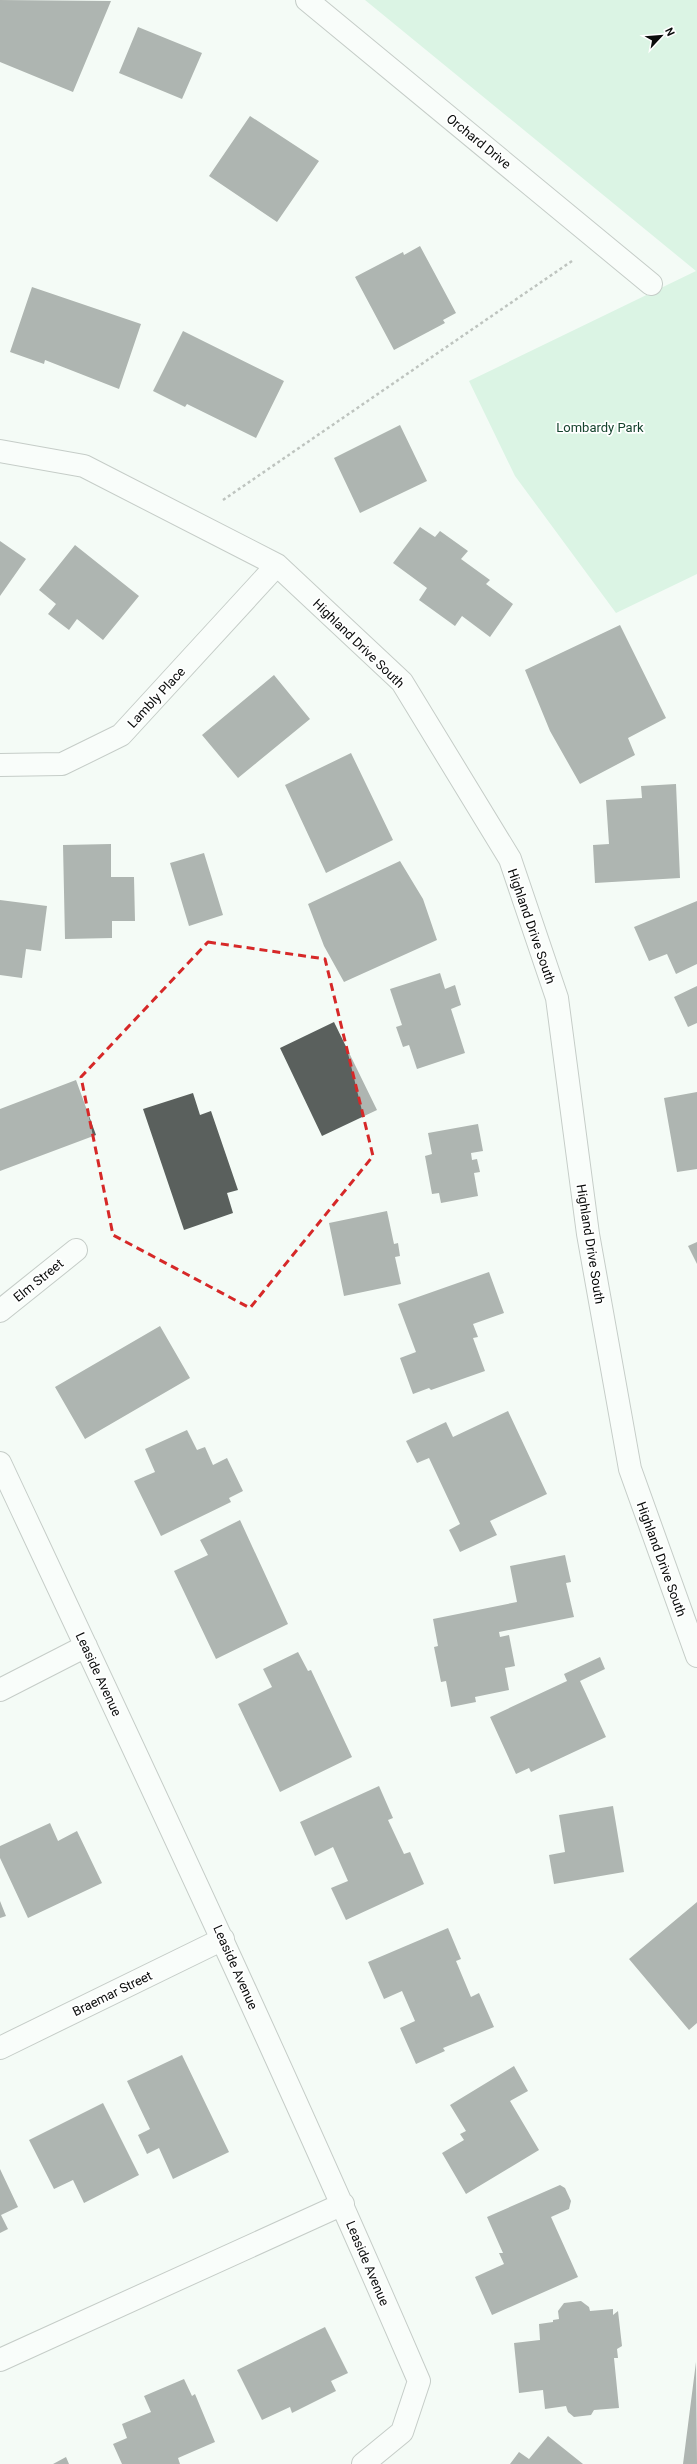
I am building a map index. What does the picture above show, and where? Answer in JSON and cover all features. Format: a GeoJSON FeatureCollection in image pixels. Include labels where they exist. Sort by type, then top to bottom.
{"type":"FeatureCollection","features":[{"type":"Feature","properties":{"kind":"street","name":"Orchard Drive"},"geometry":{"type":"LineString","coordinates":[[307,0],[601,241],[651,284]]}},
{"type":"Feature","properties":{"kind":"street","name":"Highland Drive South"},"geometry":{"type":"LineString","coordinates":[[0,451],[84,466],[277,565],[402,682],[510,859],[557,998],[588,1234],[630,1469],[697,1656]]}},
{"type":"Feature","properties":{"kind":"street","name":"Lambly Place"},"geometry":{"type":"LineString","coordinates":[[0,765],[62,764],[121,735],[277,565]]}},
{"type":"Feature","properties":{"kind":"street","name":"Elm Street"},"geometry":{"type":"LineString","coordinates":[[0,1311],[76,1250]]}},
{"type":"Feature","properties":{"kind":"street","name":"Leaside Avenue"},"geometry":{"type":"LineString","coordinates":[[0,1464],[223,1939],[343,2204],[419,2382],[402,2432],[363,2464]]}},
{"type":"Feature","properties":{"kind":"street"},"geometry":{"type":"LineString","coordinates":[[0,1690],[86,1646]]}},
{"type":"Feature","properties":{"kind":"street","name":"Braemar Street"},"geometry":{"type":"LineString","coordinates":[[0,2048],[223,1939]]}},
{"type":"Feature","properties":{"kind":"street"},"geometry":{"type":"LineString","coordinates":[[0,2360],[343,2204]]}},
{"type":"Feature","properties":{"kind":"path"},"geometry":{"type":"LineString","coordinates":[[192,521],[601,241]]}},
{"type":"Feature","properties":{"kind":"highlighted area"},"geometry":{"type":"Polygon","coordinates":[[[208,942],[325,959],[373,1156],[250,1308],[113,1235],[81,1077],[208,942]]]}},
{"type":"Feature","properties":{"kind":"green space","name":"Lombardy Park"},"geometry":{"type":"Polygon","coordinates":[[[365,0],[697,0],[697,574],[616,613],[515,476],[469,381],[696,271],[365,0]]]}},
{"type":"Feature","properties":{"kind":"building"},"geometry":{"type":"Polygon","coordinates":[[[0,0],[111,1],[73,92],[0,62],[0,0]]]}},
{"type":"Feature","properties":{"kind":"building"},"geometry":{"type":"Polygon","coordinates":[[[138,27],[202,53],[182,99],[119,73],[138,27]]]}},
{"type":"Feature","properties":{"kind":"building"},"geometry":{"type":"Polygon","coordinates":[[[250,116],[319,161],[277,222],[209,176],[250,116]]]}},
{"type":"Feature","properties":{"kind":"building"},"geometry":{"type":"Polygon","coordinates":[[[420,246],[456,313],[443,320],[445,323],[394,350],[355,277],[403,252],[404,255],[420,246]]]}},
{"type":"Feature","properties":{"kind":"building"},"geometry":{"type":"Polygon","coordinates":[[[32,287],[141,324],[119,389],[45,360],[44,364],[10,352],[32,287]]]}},
{"type":"Feature","properties":{"kind":"building"},"geometry":{"type":"Polygon","coordinates":[[[183,331],[284,381],[256,438],[187,404],[185,407],[153,391],[183,331]]]}},
{"type":"Feature","properties":{"kind":"building"},"geometry":{"type":"Polygon","coordinates":[[[400,425],[427,481],[360,513],[334,458],[400,425]]]}},
{"type":"Feature","properties":{"kind":"building"},"geometry":{"type":"Polygon","coordinates":[[[420,527],[435,537],[440,531],[468,551],[461,559],[490,580],[486,584],[513,604],[490,637],[462,616],[455,626],[419,600],[427,588],[393,563],[420,527]]]}},
{"type":"Feature","properties":{"kind":"building"},"geometry":{"type":"Polygon","coordinates":[[[0,541],[26,559],[0,596],[0,541]]]}},
{"type":"Feature","properties":{"kind":"building"},"geometry":{"type":"Polygon","coordinates":[[[75,545],[139,596],[103,640],[77,619],[69,630],[48,614],[56,604],[39,590],[75,545]]]}},
{"type":"Feature","properties":{"kind":"building"},"geometry":{"type":"Polygon","coordinates":[[[620,625],[666,718],[628,738],[635,755],[580,784],[550,731],[525,670],[620,625]]]}},
{"type":"Feature","properties":{"kind":"building"},"geometry":{"type":"Polygon","coordinates":[[[274,675],[310,719],[238,778],[202,735],[274,675]]]}},
{"type":"Feature","properties":{"kind":"building"},"geometry":{"type":"Polygon","coordinates":[[[351,753],[393,840],[326,873],[285,785],[351,753]]]}},
{"type":"Feature","properties":{"kind":"building"},"geometry":{"type":"Polygon","coordinates":[[[676,784],[680,878],[595,883],[593,845],[609,844],[606,800],[642,798],[641,786],[676,784]]]}},
{"type":"Feature","properties":{"kind":"building"},"geometry":{"type":"Polygon","coordinates":[[[111,844],[111,877],[134,877],[135,921],[112,921],[112,938],[65,939],[63,845],[111,844]]]}},
{"type":"Feature","properties":{"kind":"building"},"geometry":{"type":"Polygon","coordinates":[[[204,853],[223,915],[189,926],[170,863],[204,853]]]}},
{"type":"Feature","properties":{"kind":"building"},"geometry":{"type":"Polygon","coordinates":[[[400,861],[423,899],[437,940],[344,982],[324,946],[308,904],[400,861]]]}},
{"type":"Feature","properties":{"kind":"building"},"geometry":{"type":"Polygon","coordinates":[[[0,900],[47,906],[41,951],[26,949],[22,978],[0,975],[0,900]]]}},
{"type":"Feature","properties":{"kind":"building"},"geometry":{"type":"Polygon","coordinates":[[[697,901],[697,964],[676,974],[667,954],[649,961],[634,927],[697,901]]]}},
{"type":"Feature","properties":{"kind":"building"},"geometry":{"type":"Polygon","coordinates":[[[440,973],[445,989],[455,985],[461,1005],[451,1009],[465,1053],[417,1069],[409,1045],[403,1047],[396,1027],[402,1025],[390,989],[440,973]]]}},
{"type":"Feature","properties":{"kind":"building"},"geometry":{"type":"Polygon","coordinates":[[[697,986],[697,1023],[688,1027],[674,997],[697,986]]]}},
{"type":"Feature","properties":{"kind":"building"},"geometry":{"type":"Polygon","coordinates":[[[334,1022],[377,1110],[322,1136],[280,1048],[334,1022]]]}},
{"type":"Feature","properties":{"kind":"building"},"geometry":{"type":"Polygon","coordinates":[[[76,1080],[96,1135],[0,1171],[0,1109],[76,1080]]]}},
{"type":"Feature","properties":{"kind":"building"},"geometry":{"type":"Polygon","coordinates":[[[697,1092],[697,1169],[677,1172],[664,1098],[697,1092]]]}},
{"type":"Feature","properties":{"kind":"building"},"geometry":{"type":"Polygon","coordinates":[[[193,1093],[200,1115],[211,1111],[238,1190],[227,1193],[233,1213],[184,1230],[143,1109],[193,1093]]]}},
{"type":"Feature","properties":{"kind":"building"},"geometry":{"type":"Polygon","coordinates":[[[478,1124],[483,1151],[471,1153],[472,1160],[477,1159],[480,1172],[474,1173],[478,1196],[441,1203],[439,1193],[432,1194],[425,1156],[432,1154],[428,1133],[478,1124]]]}},
{"type":"Feature","properties":{"kind":"building"},"geometry":{"type":"Polygon","coordinates":[[[387,1211],[394,1244],[398,1243],[400,1256],[395,1257],[401,1284],[344,1296],[329,1223],[387,1211]]]}},
{"type":"Feature","properties":{"kind":"building"},"geometry":{"type":"Polygon","coordinates":[[[697,1242],[697,1264],[688,1246],[697,1242]]]}},
{"type":"Feature","properties":{"kind":"building"},"geometry":{"type":"Polygon","coordinates":[[[489,1272],[504,1313],[473,1324],[478,1337],[473,1338],[485,1371],[431,1390],[429,1388],[413,1394],[400,1358],[416,1352],[398,1304],[489,1272]]]}},
{"type":"Feature","properties":{"kind":"building"},"geometry":{"type":"Polygon","coordinates":[[[160,1326],[190,1378],[85,1439],[55,1387],[160,1326]]]}},
{"type":"Feature","properties":{"kind":"building"},"geometry":{"type":"Polygon","coordinates":[[[508,1411],[547,1494],[490,1521],[497,1535],[460,1552],[449,1530],[460,1524],[429,1458],[417,1463],[406,1441],[446,1422],[453,1437],[508,1411]]]}},
{"type":"Feature","properties":{"kind":"building"},"geometry":{"type":"Polygon","coordinates":[[[187,1430],[197,1450],[205,1447],[213,1465],[227,1458],[243,1491],[229,1498],[231,1502],[161,1536],[134,1481],[155,1472],[145,1449],[187,1430]]]}},
{"type":"Feature","properties":{"kind":"building"},"geometry":{"type":"Polygon","coordinates":[[[240,1520],[288,1624],[216,1659],[174,1571],[208,1555],[200,1540],[240,1520]]]}},
{"type":"Feature","properties":{"kind":"building"},"geometry":{"type":"Polygon","coordinates":[[[565,1555],[571,1582],[566,1583],[574,1617],[499,1632],[500,1637],[509,1635],[515,1666],[505,1668],[509,1690],[475,1697],[476,1702],[451,1707],[446,1681],[441,1682],[434,1647],[438,1646],[433,1619],[517,1602],[510,1566],[565,1555]]]}},
{"type":"Feature","properties":{"kind":"building"},"geometry":{"type":"Polygon","coordinates":[[[298,1652],[308,1671],[311,1670],[352,1757],[280,1792],[238,1704],[272,1687],[263,1669],[298,1652]]]}},
{"type":"Feature","properties":{"kind":"building"},"geometry":{"type":"Polygon","coordinates":[[[600,1657],[605,1669],[580,1681],[606,1737],[531,1772],[529,1768],[516,1774],[490,1717],[567,1681],[564,1674],[600,1657]]]}},
{"type":"Feature","properties":{"kind":"building"},"geometry":{"type":"Polygon","coordinates":[[[379,1786],[393,1818],[388,1820],[404,1854],[410,1852],[424,1884],[346,1920],[331,1888],[348,1881],[333,1847],[315,1856],[300,1822],[379,1786]]]}},
{"type":"Feature","properties":{"kind":"building"},"geometry":{"type":"Polygon","coordinates":[[[613,1806],[624,1872],[554,1884],[549,1855],[565,1852],[559,1815],[613,1806]]]}},
{"type":"Feature","properties":{"kind":"building"},"geometry":{"type":"Polygon","coordinates":[[[50,1823],[58,1841],[77,1831],[102,1883],[28,1918],[0,1858],[0,1846],[50,1823]]]}},
{"type":"Feature","properties":{"kind":"building"},"geometry":{"type":"Polygon","coordinates":[[[0,1901],[6,1916],[0,1918],[0,1901]]]}},
{"type":"Feature","properties":{"kind":"building"},"geometry":{"type":"Polygon","coordinates":[[[697,1902],[697,2023],[689,2030],[629,1959],[697,1902]]]}},
{"type":"Feature","properties":{"kind":"building"},"geometry":{"type":"Polygon","coordinates":[[[448,1928],[461,1959],[456,1961],[471,1997],[479,1993],[494,2027],[443,2048],[445,2051],[416,2064],[400,2028],[415,2021],[402,1991],[384,1999],[368,1962],[448,1928]]]}},
{"type":"Feature","properties":{"kind":"building"},"geometry":{"type":"Polygon","coordinates":[[[182,2055],[229,2152],[173,2179],[159,2148],[147,2154],[138,2135],[150,2129],[127,2081],[182,2055]]]}},
{"type":"Feature","properties":{"kind":"building"},"geometry":{"type":"Polygon","coordinates":[[[514,2066],[528,2091],[510,2101],[539,2150],[466,2194],[442,2153],[464,2140],[460,2134],[466,2131],[450,2105],[514,2066]]]}},
{"type":"Feature","properties":{"kind":"building"},"geometry":{"type":"Polygon","coordinates":[[[103,2103],[139,2175],[84,2203],[73,2180],[54,2189],[29,2140],[103,2103]]]}},
{"type":"Feature","properties":{"kind":"building"},"geometry":{"type":"Polygon","coordinates":[[[0,2169],[18,2207],[1,2215],[8,2229],[0,2233],[0,2169]]]}},
{"type":"Feature","properties":{"kind":"building"},"geometry":{"type":"Polygon","coordinates":[[[560,2185],[565,2188],[571,2201],[569,2209],[551,2217],[578,2277],[492,2315],[475,2277],[504,2264],[499,2253],[503,2253],[487,2217],[560,2185]]]}},
{"type":"Feature","properties":{"kind":"building"},"geometry":{"type":"Polygon","coordinates":[[[581,2301],[589,2307],[590,2311],[613,2309],[613,2315],[618,2311],[622,2346],[617,2349],[618,2358],[614,2358],[619,2408],[594,2410],[591,2415],[574,2417],[568,2412],[566,2406],[545,2409],[543,2390],[519,2393],[514,2343],[540,2340],[539,2324],[553,2322],[553,2320],[559,2319],[558,2311],[564,2303],[581,2301]]]}},
{"type":"Feature","properties":{"kind":"building"},"geometry":{"type":"Polygon","coordinates":[[[325,2327],[348,2373],[331,2381],[336,2391],[292,2413],[290,2407],[262,2420],[237,2370],[325,2327]]]}},
{"type":"Feature","properties":{"kind":"building"},"geometry":{"type":"Polygon","coordinates":[[[696,2362],[697,2464],[683,2464],[696,2362]]]}},
{"type":"Feature","properties":{"kind":"building"},"geometry":{"type":"Polygon","coordinates":[[[184,2379],[192,2396],[195,2394],[215,2442],[178,2458],[180,2464],[122,2464],[113,2444],[127,2438],[122,2424],[151,2412],[144,2396],[184,2379]]]}},
{"type":"Feature","properties":{"kind":"building"},"geometry":{"type":"Polygon","coordinates":[[[548,2436],[583,2464],[510,2464],[519,2452],[529,2459],[548,2436]]]}},
{"type":"Feature","properties":{"kind":"building"},"geometry":{"type":"Polygon","coordinates":[[[66,2457],[69,2464],[53,2464],[66,2457]]]}}]}
